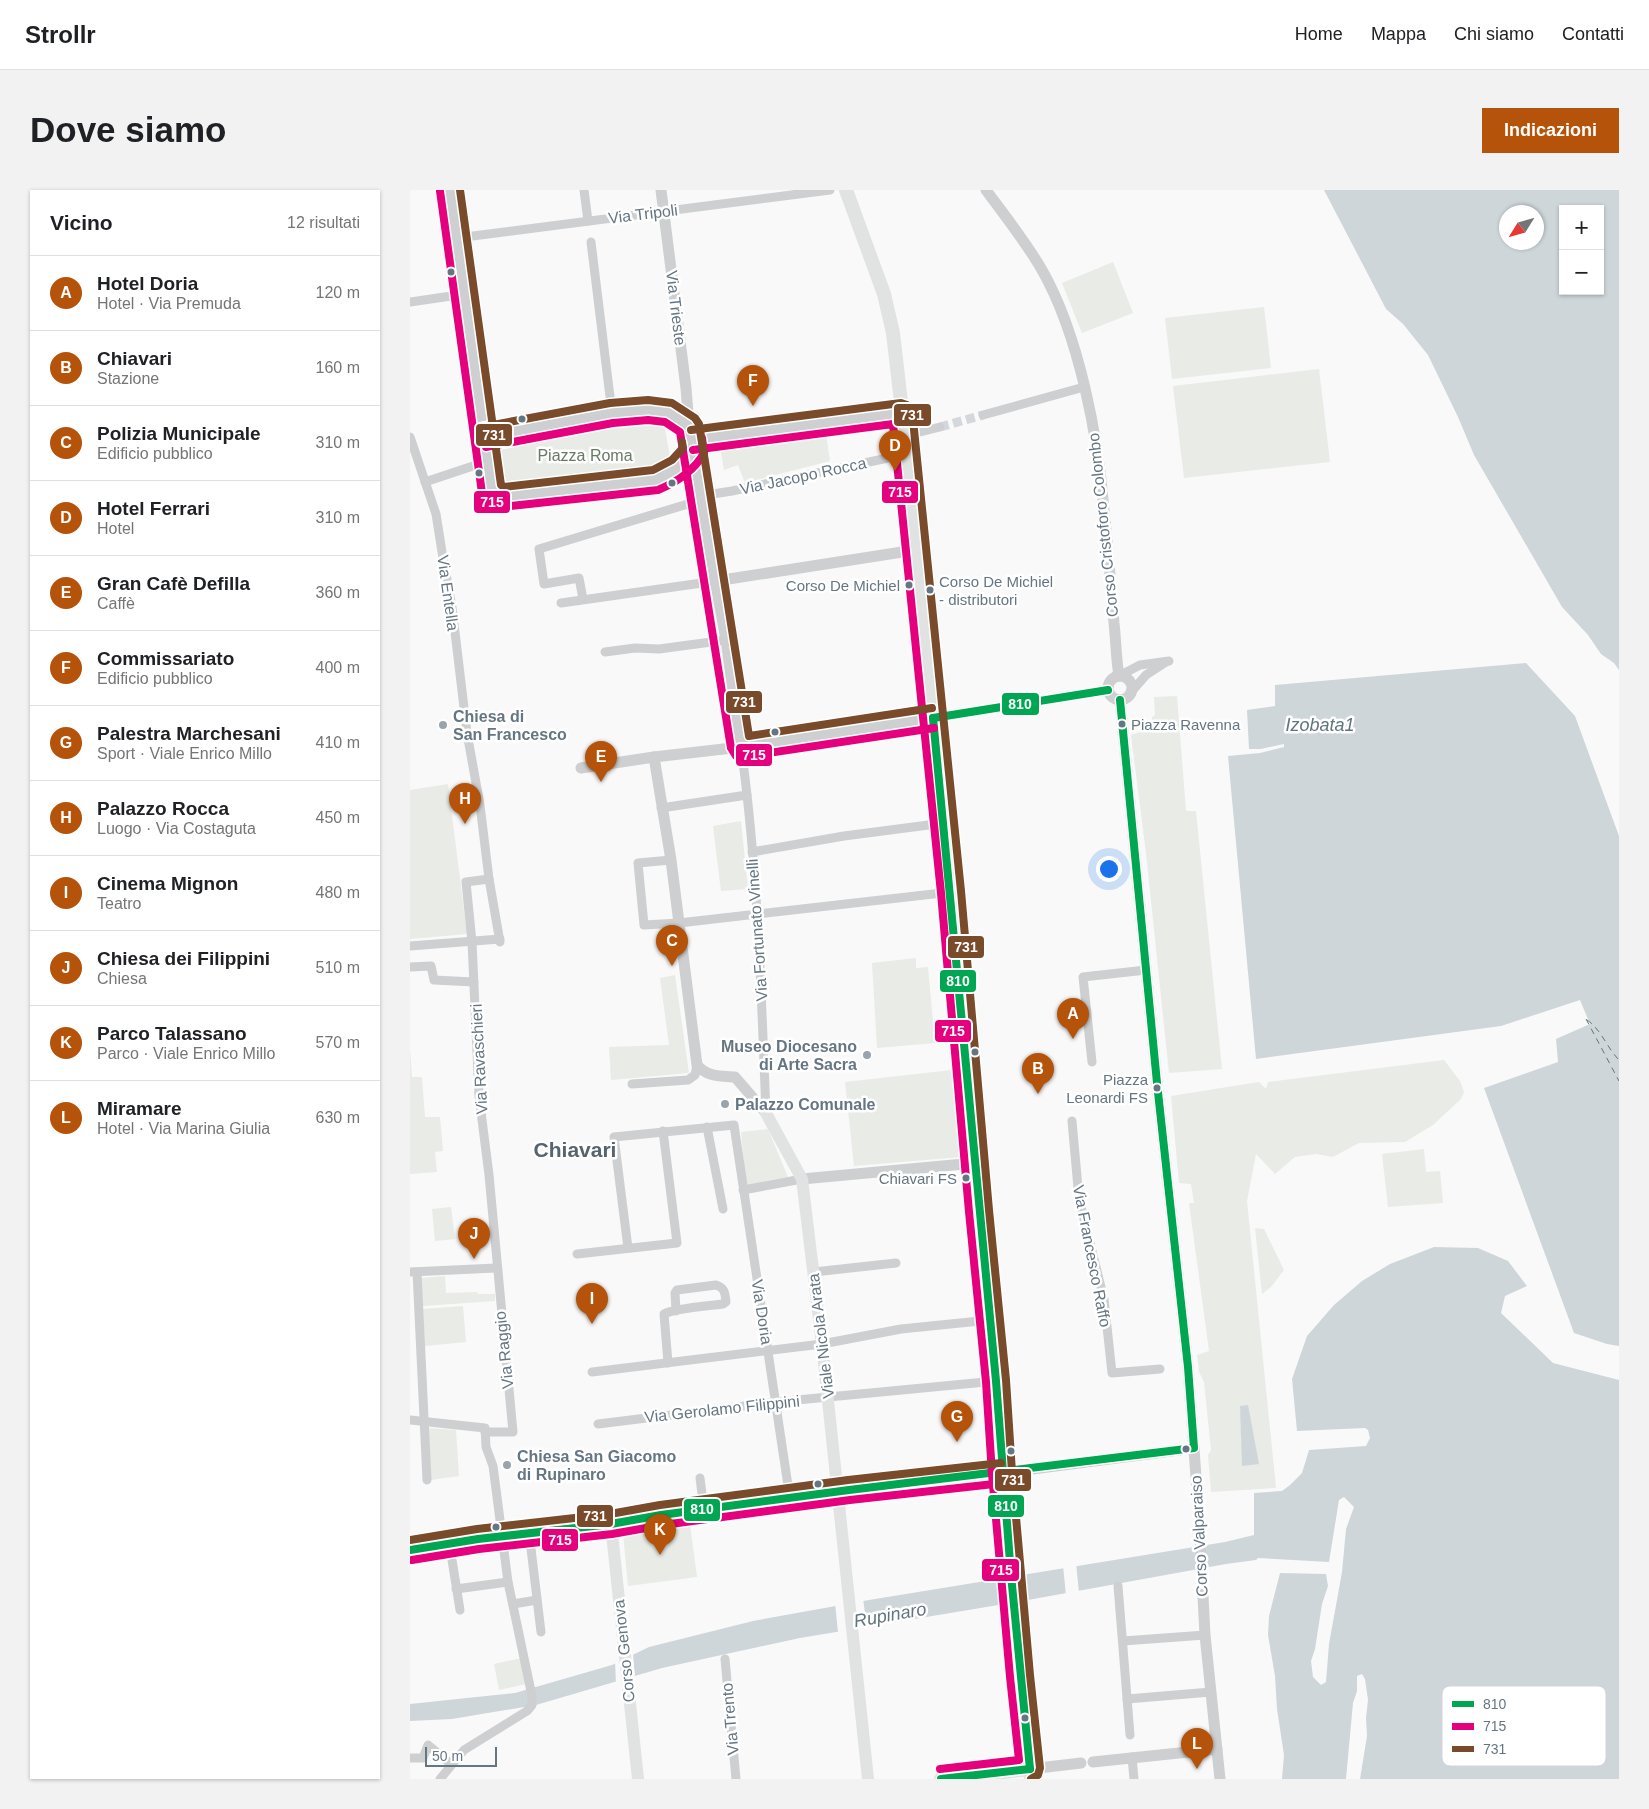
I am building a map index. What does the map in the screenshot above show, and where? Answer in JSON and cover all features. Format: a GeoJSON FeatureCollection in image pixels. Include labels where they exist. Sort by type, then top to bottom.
{"type":"FeatureCollection","features":[{"type":"Feature","properties":{"kind":"main road"},"geometry":{"type":"LineString","coordinates":[[846,190],[889,312],[893,333],[951,892],[1030,1774],[941,1779]]}},
{"type":"Feature","properties":{"kind":"main road"},"geometry":{"type":"LineString","coordinates":[[766,1113],[802,1179]]}},
{"type":"Feature","properties":{"kind":"main road","name":"Viale Nicola Arata"},"geometry":{"type":"LineString","coordinates":[[802,1179],[828,1397],[868,1779]]}},
{"type":"Feature","properties":{"kind":"main road"},"geometry":{"type":"LineString","coordinates":[[410,1550],[529,1532],[611,1524],[837,1492],[1002,1472]]}},
{"type":"Feature","properties":{"kind":"main road","name":"Corso Genova"},"geometry":{"type":"LineString","coordinates":[[611,1524],[638,1779]]}},
{"type":"Feature","properties":{"kind":"street"},"geometry":{"type":"LineString","coordinates":[[443,190],[453,208]]}},
{"type":"Feature","properties":{"kind":"street"},"geometry":{"type":"LineString","coordinates":[[450,190],[492,492],[502,497],[656,480],[677,470],[693,445],[902,413]]}},
{"type":"Feature","properties":{"kind":"street"},"geometry":{"type":"LineString","coordinates":[[584,190],[588,221]]}},
{"type":"Feature","properties":{"kind":"street","name":"Via Trieste"},"geometry":{"type":"LineString","coordinates":[[661,190],[689,426]]}},
{"type":"Feature","properties":{"kind":"street","name":"Via Tripoli"},"geometry":{"type":"LineString","coordinates":[[457,238],[830,190]]}},
{"type":"Feature","properties":{"kind":"street","name":"Corso Cristoforo Colombo"},"geometry":{"type":"LineString","coordinates":[[986,190],[1022,240],[1052,288],[1065,321],[1084,387],[1097,447],[1119,676]]}},
{"type":"Feature","properties":{"kind":"street"},"geometry":{"type":"LineString","coordinates":[[591,242],[612,413]]}},
{"type":"Feature","properties":{"kind":"street"},"geometry":{"type":"LineString","coordinates":[[410,302],[465,294]]}},
{"type":"Feature","properties":{"kind":"street"},"geometry":{"type":"LineString","coordinates":[[984,415],[1084,387]]}},
{"type":"Feature","properties":{"kind":"street"},"geometry":{"type":"LineString","coordinates":[[484,437],[612,413],[648,410],[668,412],[689,426],[726,640],[741,747]]}},
{"type":"Feature","properties":{"kind":"street"},"geometry":{"type":"LineString","coordinates":[[904,436],[940,427]]}},
{"type":"Feature","properties":{"kind":"street","name":"Via Entella"},"geometry":{"type":"LineString","coordinates":[[410,437],[436,514],[452,608],[470,753],[480,804],[489,878],[500,940],[472,942]]}},
{"type":"Feature","properties":{"kind":"street","name":"Via Jacopo Rocca"},"geometry":{"type":"LineString","coordinates":[[583,599],[579,578],[544,584],[539,549],[700,498],[907,454]]}},
{"type":"Feature","properties":{"kind":"street"},"geometry":{"type":"LineString","coordinates":[[424,482],[488,461]]}},
{"type":"Feature","properties":{"kind":"street"},"geometry":{"type":"LineString","coordinates":[[561,603],[915,550]]}},
{"type":"Feature","properties":{"kind":"street"},"geometry":{"type":"LineString","coordinates":[[605,652],[635,648],[659,649],[726,640]]}},
{"type":"Feature","properties":{"kind":"street"},"geometry":{"type":"LineString","coordinates":[[1169,661],[1146,675],[1128,698],[1120,700],[1113,698],[1108,690],[1110,682],[1119,676],[1140,665],[1169,661]]}},
{"type":"Feature","properties":{"kind":"street"},"geometry":{"type":"LineString","coordinates":[[1119,676],[1126,677],[1129,680],[1132,691]]}},
{"type":"Feature","properties":{"kind":"street"},"geometry":{"type":"LineString","coordinates":[[581,768],[741,747],[1108,690]]}},
{"type":"Feature","properties":{"kind":"street"},"geometry":{"type":"LineString","coordinates":[[1092,1062],[1083,977],[1146,970],[1120,700]]}},
{"type":"Feature","properties":{"kind":"street","name":"Via Fortunato Vinelli"},"geometry":{"type":"LineString","coordinates":[[741,747],[757,914],[766,1113]]}},
{"type":"Feature","properties":{"kind":"street"},"geometry":{"type":"LineString","coordinates":[[632,1084],[688,1080],[695,1075],[697,1065],[679,923],[654,757]]}},
{"type":"Feature","properties":{"kind":"street"},"geometry":{"type":"LineString","coordinates":[[661,808],[747,795]]}},
{"type":"Feature","properties":{"kind":"street"},"geometry":{"type":"LineString","coordinates":[[752,852],[844,836],[944,823]]}},
{"type":"Feature","properties":{"kind":"street"},"geometry":{"type":"LineString","coordinates":[[670,860],[638,863],[644,925],[679,923],[951,892]]}},
{"type":"Feature","properties":{"kind":"street","name":"Via Ravaschieri"},"geometry":{"type":"LineString","coordinates":[[489,878],[466,882],[472,942],[479,1096],[489,1176],[496,1268]]}},
{"type":"Feature","properties":{"kind":"street"},"geometry":{"type":"LineString","coordinates":[[410,946],[472,942]]}},
{"type":"Feature","properties":{"kind":"street"},"geometry":{"type":"LineString","coordinates":[[410,967],[431,966],[434,980],[474,982]]}},
{"type":"Feature","properties":{"kind":"street","name":"Corso Valparaiso"},"geometry":{"type":"LineString","coordinates":[[1146,970],[1182,1308],[1194,1448],[1205,1635],[1220,1779]]}},
{"type":"Feature","properties":{"kind":"street"},"geometry":{"type":"LineString","coordinates":[[697,1065],[703,1072],[712,1075],[735,1076],[766,1113]]}},
{"type":"Feature","properties":{"kind":"street","name":"Via Francesco Raffo"},"geometry":{"type":"LineString","coordinates":[[1072,1121],[1078,1199],[1104,1299],[1112,1373],[1160,1370]]}},
{"type":"Feature","properties":{"kind":"street","name":"Via Doria"},"geometry":{"type":"LineString","coordinates":[[707,1127],[734,1125],[790,1499]]}},
{"type":"Feature","properties":{"kind":"street"},"geometry":{"type":"LineString","coordinates":[[628,1248],[614,1137],[707,1127],[723,1208]]}},
{"type":"Feature","properties":{"kind":"street"},"geometry":{"type":"LineString","coordinates":[[578,1254],[677,1243],[663,1131]]}},
{"type":"Feature","properties":{"kind":"street"},"geometry":{"type":"LineString","coordinates":[[743,1190],[802,1179],[975,1163]]}},
{"type":"Feature","properties":{"kind":"street"},"geometry":{"type":"LineString","coordinates":[[814,1272],[896,1263]]}},
{"type":"Feature","properties":{"kind":"street"},"geometry":{"type":"LineString","coordinates":[[427,1480],[413,1272],[496,1268]]}},
{"type":"Feature","properties":{"kind":"street","name":"Via Raggio"},"geometry":{"type":"LineString","coordinates":[[485,1430],[513,1432],[496,1268]]}},
{"type":"Feature","properties":{"kind":"street"},"geometry":{"type":"LineString","coordinates":[[668,1363],[663,1316],[666,1312],[676,1311],[723,1304],[726,1302],[725,1291],[722,1287],[716,1285],[677,1290],[674,1293],[676,1311]]}},
{"type":"Feature","properties":{"kind":"street"},"geometry":{"type":"LineString","coordinates":[[592,1372],[822,1344],[901,1329],[990,1320]]}},
{"type":"Feature","properties":{"kind":"street","name":"Via Gerolamo Filippini"},"geometry":{"type":"LineString","coordinates":[[598,1424],[776,1402],[996,1381]]}},
{"type":"Feature","properties":{"kind":"street"},"geometry":{"type":"LineString","coordinates":[[410,1420],[485,1430],[486,1447],[493,1466],[508,1582],[532,1696],[532,1705],[527,1711],[464,1750],[440,1779]]}},
{"type":"Feature","properties":{"kind":"street"},"geometry":{"type":"LineString","coordinates":[[1002,1472],[1194,1448]]}},
{"type":"Feature","properties":{"kind":"street"},"geometry":{"type":"LineString","coordinates":[[700,1478],[704,1510]]}},
{"type":"Feature","properties":{"kind":"street"},"geometry":{"type":"LineString","coordinates":[[529,1532],[541,1632]]}},
{"type":"Feature","properties":{"kind":"street"},"geometry":{"type":"LineString","coordinates":[[452,1560],[460,1610]]}},
{"type":"Feature","properties":{"kind":"street"},"geometry":{"type":"LineString","coordinates":[[456,1588],[508,1582]]}},
{"type":"Feature","properties":{"kind":"street"},"geometry":{"type":"LineString","coordinates":[[1118,1586],[1130,1735]]}},
{"type":"Feature","properties":{"kind":"street"},"geometry":{"type":"LineString","coordinates":[[513,1604],[537,1600]]}},
{"type":"Feature","properties":{"kind":"street"},"geometry":{"type":"LineString","coordinates":[[1123,1641],[1205,1635]]}},
{"type":"Feature","properties":{"kind":"street","name":"Via Trento"},"geometry":{"type":"LineString","coordinates":[[725,1659],[736,1779]]}},
{"type":"Feature","properties":{"kind":"street"},"geometry":{"type":"LineString","coordinates":[[1127,1699],[1211,1692]]}},
{"type":"Feature","properties":{"kind":"street"},"geometry":{"type":"LineString","coordinates":[[410,1758],[423,1758],[428,1745],[451,1764]]}},
{"type":"Feature","properties":{"kind":"street"},"geometry":{"type":"LineString","coordinates":[[1030,1774],[1087,1762],[1217,1749]]}},
{"type":"Feature","properties":{"kind":"street"},"geometry":{"type":"LineString","coordinates":[[1132,1757],[1134,1779]]}},
{"type":"Feature","properties":{"kind":"green space"},"geometry":{"type":"Polygon","coordinates":[[[1113,262],[1133,313],[1082,333],[1062,283],[1113,262]]]}},
{"type":"Feature","properties":{"kind":"green space"},"geometry":{"type":"Polygon","coordinates":[[[1264,307],[1271,368],[1172,379],[1165,318],[1264,307]]]}},
{"type":"Feature","properties":{"kind":"green space"},"geometry":{"type":"Polygon","coordinates":[[[1319,369],[1330,462],[1184,478],[1173,386],[1319,369]]]}},
{"type":"Feature","properties":{"kind":"green space","name":"Piazza Roma"},"geometry":{"type":"Polygon","coordinates":[[[655,419],[664,423],[671,463],[655,473],[579,485],[512,489],[502,485],[499,442],[581,427],[655,419]]]}},
{"type":"Feature","properties":{"kind":"green space"},"geometry":{"type":"Polygon","coordinates":[[[826,434],[830,461],[745,483],[738,465],[724,470],[720,447],[826,434]]]}},
{"type":"Feature","properties":{"kind":"green space"},"geometry":{"type":"Polygon","coordinates":[[[1177,696],[1186,811],[1196,811],[1222,1069],[1169,1073],[1146,853],[1131,735],[1152,728],[1152,717],[1155,715],[1154,697],[1177,696]]]}},
{"type":"Feature","properties":{"kind":"green space"},"geometry":{"type":"Polygon","coordinates":[[[448,784],[467,934],[410,939],[410,790],[448,784]]]}},
{"type":"Feature","properties":{"kind":"green space"},"geometry":{"type":"Polygon","coordinates":[[[741,821],[748,889],[721,891],[713,826],[741,821]]]}},
{"type":"Feature","properties":{"kind":"green space"},"geometry":{"type":"Polygon","coordinates":[[[916,958],[916,968],[928,967],[935,1043],[877,1048],[872,963],[916,958]]]}},
{"type":"Feature","properties":{"kind":"green space"},"geometry":{"type":"Polygon","coordinates":[[[675,975],[689,1073],[611,1080],[609,1047],[669,1045],[660,978],[675,975]]]}},
{"type":"Feature","properties":{"kind":"green space"},"geometry":{"type":"Polygon","coordinates":[[[410,1049],[412,1077],[422,1077],[425,1117],[440,1117],[443,1151],[435,1152],[437,1172],[410,1174],[410,1049]]]}},
{"type":"Feature","properties":{"kind":"green space"},"geometry":{"type":"Polygon","coordinates":[[[1444,1060],[1460,1081],[1464,1092],[1461,1099],[1433,1125],[1405,1142],[1359,1143],[1333,1157],[1316,1154],[1295,1157],[1275,1174],[1256,1154],[1247,1201],[1276,1488],[1211,1492],[1208,1455],[1211,1450],[1204,1382],[1199,1372],[1197,1355],[1209,1351],[1189,1203],[1194,1203],[1191,1184],[1179,1183],[1171,1096],[1259,1082],[1266,1089],[1268,1082],[1444,1060]]]}},
{"type":"Feature","properties":{"kind":"green space"},"geometry":{"type":"Polygon","coordinates":[[[952,1070],[961,1157],[854,1166],[845,1082],[952,1070]]]}},
{"type":"Feature","properties":{"kind":"green space"},"geometry":{"type":"Polygon","coordinates":[[[768,1129],[788,1177],[746,1185],[741,1132],[768,1129]]]}},
{"type":"Feature","properties":{"kind":"green space"},"geometry":{"type":"Polygon","coordinates":[[[1424,1149],[1426,1172],[1440,1171],[1443,1203],[1388,1207],[1382,1154],[1424,1149]]]}},
{"type":"Feature","properties":{"kind":"green space"},"geometry":{"type":"Polygon","coordinates":[[[451,1207],[455,1239],[435,1241],[432,1209],[451,1207]]]}},
{"type":"Feature","properties":{"kind":"green space"},"geometry":{"type":"Polygon","coordinates":[[[1255,1228],[1264,1229],[1284,1270],[1271,1287],[1262,1294],[1255,1228]]]}},
{"type":"Feature","properties":{"kind":"green space"},"geometry":{"type":"Polygon","coordinates":[[[445,1276],[446,1293],[477,1292],[478,1294],[495,1294],[495,1301],[423,1306],[421,1278],[445,1276]]]}},
{"type":"Feature","properties":{"kind":"green space"},"geometry":{"type":"Polygon","coordinates":[[[463,1306],[466,1342],[425,1346],[423,1309],[463,1306]]]}},
{"type":"Feature","properties":{"kind":"green space"},"geometry":{"type":"Polygon","coordinates":[[[427,1428],[456,1430],[459,1476],[431,1480],[427,1428]]]}},
{"type":"Feature","properties":{"kind":"green space"},"geometry":{"type":"Polygon","coordinates":[[[690,1524],[697,1577],[628,1586],[623,1533],[690,1524]]]}},
{"type":"Feature","properties":{"kind":"green space"},"geometry":{"type":"Polygon","coordinates":[[[522,1658],[526,1684],[499,1690],[494,1664],[522,1658]]]}},
{"type":"Feature","properties":{"kind":"water"},"geometry":{"type":"Polygon","coordinates":[[[1324,190],[1619,190],[1619,670],[1614,663],[1601,654],[1588,635],[1562,607],[1474,455],[1428,355],[1403,324],[1386,309],[1324,190]]]}},
{"type":"Feature","properties":{"kind":"water","name":"Izobata1"},"geometry":{"type":"Polygon","coordinates":[[[1526,663],[1575,716],[1619,836],[1619,1346],[1574,1333],[1484,1088],[1558,1062],[1556,1039],[1590,1024],[1580,1000],[1501,1026],[1256,1059],[1228,756],[1260,753],[1284,747],[1284,744],[1261,749],[1249,749],[1247,710],[1275,706],[1275,685],[1526,663]]]}},
{"type":"Feature","properties":{"kind":"water","name":"Rupinaro"},"geometry":{"type":"Polygon","coordinates":[[[1434,1247],[1478,1248],[1508,1261],[1527,1286],[1505,1296],[1501,1313],[1553,1363],[1619,1380],[1619,1779],[1360,1779],[1367,1736],[1368,1700],[1365,1679],[1362,1674],[1357,1676],[1357,1691],[1353,1703],[1346,1779],[1282,1779],[1284,1755],[1277,1709],[1275,1676],[1268,1635],[1269,1616],[1280,1573],[1326,1574],[1328,1586],[1322,1604],[1315,1649],[1311,1661],[1313,1677],[1321,1685],[1326,1682],[1329,1644],[1342,1572],[1346,1529],[1354,1507],[1344,1497],[1339,1500],[1329,1562],[1258,1558],[1256,1560],[1028,1600],[800,1638],[662,1668],[536,1705],[452,1719],[410,1721],[410,1704],[515,1693],[612,1665],[649,1647],[753,1621],[869,1600],[1225,1542],[1254,1535],[1254,1493],[1282,1491],[1290,1485],[1302,1473],[1309,1450],[1366,1446],[1370,1438],[1368,1430],[1365,1428],[1297,1431],[1292,1379],[1307,1336],[1334,1305],[1362,1281],[1390,1264],[1434,1247]]]}},
{"type":"Feature","properties":{"kind":"water"},"geometry":{"type":"Polygon","coordinates":[[[1248,1405],[1259,1464],[1242,1466],[1240,1406],[1248,1405]]]}},
{"type":"Feature","properties":{"kind":"pier"},"geometry":{"type":"Polygon","coordinates":[[[1076,1563],[1079,1593],[1066,1596],[1063,1565],[1076,1563]]]}},
{"type":"Feature","properties":{"kind":"pier"},"geometry":{"type":"Polygon","coordinates":[[[1022,1574],[1026,1602],[1004,1605],[1001,1576],[1022,1574]]]}},
{"type":"Feature","properties":{"kind":"pier"},"geometry":{"type":"Polygon","coordinates":[[[863,1598],[867,1629],[838,1632],[835,1603],[863,1598]]]}},
{"type":"Feature","properties":{"kind":"pier"},"geometry":{"type":"Polygon","coordinates":[[[633,1653],[635,1678],[616,1684],[615,1661],[633,1653]]]}},
{"type":"Feature","properties":{"kind":"ferry route"},"geometry":{"type":"LineString","coordinates":[[1586,1019],[1619,1081]]}},
{"type":"Feature","properties":{"kind":"ferry route"},"geometry":{"type":"LineString","coordinates":[[1587,1020],[1596,1028],[1619,1060]]}},
{"type":"Feature","properties":{"kind":"tunnel"},"geometry":{"type":"LineString","coordinates":[[940,427],[983,415]]}},
{"type":"Feature","properties":{"kind":"transit line","name":"731"},"geometry":{"type":"LineString","coordinates":[[460,190],[501,485],[504,487],[653,470],[672,460],[683,448],[682,442]]}},
{"type":"Feature","properties":{"kind":"transit line","name":"715"},"geometry":{"type":"LineString","coordinates":[[440,191],[482,493],[487,500],[502,507],[658,490],[678,480],[690,471],[704,453],[702,438]]}},
{"type":"Feature","properties":{"kind":"transit line","name":"731"},"geometry":{"type":"LineString","coordinates":[[482,427],[610,403],[648,400],[672,403],[695,418],[699,424],[749,736],[932,708]]}},
{"type":"Feature","properties":{"kind":"transit line","name":"731"},"geometry":{"type":"LineString","coordinates":[[691,430],[901,403],[907,405],[912,410],[961,891],[1006,1380],[1030,1675],[1040,1768],[1038,1775],[1031,1779]]}},
{"type":"Feature","properties":{"kind":"transit line","name":"715"},"geometry":{"type":"LineString","coordinates":[[486,447],[613,423],[648,420],[665,422],[680,432],[731,748],[736,756],[742,757],[934,728]]}},
{"type":"Feature","properties":{"kind":"transit line","name":"715"},"geometry":{"type":"LineString","coordinates":[[693,450],[893,424],[941,893],[986,1382],[1010,1677],[1019,1760],[940,1769]]}},
{"type":"Feature","properties":{"kind":"transit line","name":"810"},"geometry":{"type":"LineString","coordinates":[[933,718],[1108,690]]}},
{"type":"Feature","properties":{"kind":"transit line","name":"810"},"geometry":{"type":"LineString","coordinates":[[410,1550],[478,1539],[611,1524],[661,1515],[849,1490],[1194,1448],[1188,1367],[1157,1083],[1120,700]]}},
{"type":"Feature","properties":{"kind":"transit line","name":"810"},"geometry":{"type":"LineString","coordinates":[[933,718],[996,1381],[1011,1575],[1030,1769]]}},
{"type":"Feature","properties":{"kind":"transit line","name":"731"},"geometry":{"type":"LineString","coordinates":[[410,1540],[477,1529],[610,1514],[660,1505],[848,1480],[1001,1463]]}},
{"type":"Feature","properties":{"kind":"transit line","name":"715"},"geometry":{"type":"LineString","coordinates":[[412,1560],[479,1549],[612,1534],[663,1525],[850,1500],[1003,1483]]}},
{"type":"Feature","properties":{"kind":"transit line","name":"810"},"geometry":{"type":"LineString","coordinates":[[941,1779],[1030,1769]]}},
{"type":"Feature","properties":{"kind":"place","name":"Commissariato"},"geometry":{"type":"Point","coordinates":[753,406]}},
{"type":"Feature","properties":{"kind":"place","name":"Hotel Ferrari"},"geometry":{"type":"Point","coordinates":[895,471]}},
{"type":"Feature","properties":{"kind":"place","name":"Corso De Michiel"},"geometry":{"type":"Point","coordinates":[909,585]}},
{"type":"Feature","properties":{"kind":"place","name":"Corso De Michiel - distributori"},"geometry":{"type":"Point","coordinates":[930,590]}},
{"type":"Feature","properties":{"kind":"place","name":"Piazza Ravenna"},"geometry":{"type":"Point","coordinates":[1122,724]}},
{"type":"Feature","properties":{"kind":"place","name":"Chiesa di San Francesco"},"geometry":{"type":"Point","coordinates":[443,725]}},
{"type":"Feature","properties":{"kind":"place","name":"Gran Cafè Defilla"},"geometry":{"type":"Point","coordinates":[601,782]}},
{"type":"Feature","properties":{"kind":"place","name":"Palazzo Rocca"},"geometry":{"type":"Point","coordinates":[465,824]}},
{"type":"Feature","properties":{"kind":"place","name":"Polizia Municipale"},"geometry":{"type":"Point","coordinates":[672,966]}},
{"type":"Feature","properties":{"kind":"place","name":"Hotel Doria"},"geometry":{"type":"Point","coordinates":[1073,1039]}},
{"type":"Feature","properties":{"kind":"place","name":"Museo Diocesano di Arte Sacra"},"geometry":{"type":"Point","coordinates":[867,1055]}},
{"type":"Feature","properties":{"kind":"place","name":"Piazza Leonardi FS"},"geometry":{"type":"Point","coordinates":[1157,1088]}},
{"type":"Feature","properties":{"kind":"place","name":"Chiavari"},"geometry":{"type":"Point","coordinates":[1038,1094]}},
{"type":"Feature","properties":{"kind":"place","name":"Palazzo Comunale"},"geometry":{"type":"Point","coordinates":[725,1104]}},
{"type":"Feature","properties":{"kind":"place","name":"Chiavari FS"},"geometry":{"type":"Point","coordinates":[966,1178]}},
{"type":"Feature","properties":{"kind":"place","name":"Chiesa dei Filippini"},"geometry":{"type":"Point","coordinates":[474,1259]}},
{"type":"Feature","properties":{"kind":"place","name":"Cinema Mignon"},"geometry":{"type":"Point","coordinates":[592,1324]}},
{"type":"Feature","properties":{"kind":"place","name":"Palestra Marchesani"},"geometry":{"type":"Point","coordinates":[957,1442]}},
{"type":"Feature","properties":{"kind":"place","name":"Chiesa San Giacomo di Rupinaro"},"geometry":{"type":"Point","coordinates":[507,1465]}},
{"type":"Feature","properties":{"kind":"place","name":"Parco Talassano"},"geometry":{"type":"Point","coordinates":[660,1555]}},
{"type":"Feature","properties":{"kind":"place","name":"Miramare"},"geometry":{"type":"Point","coordinates":[1197,1769]}},
{"type":"Feature","properties":{"kind":"district","name":"Chiavari"},"geometry":{"type":"Point","coordinates":[575,1149]}}]}
